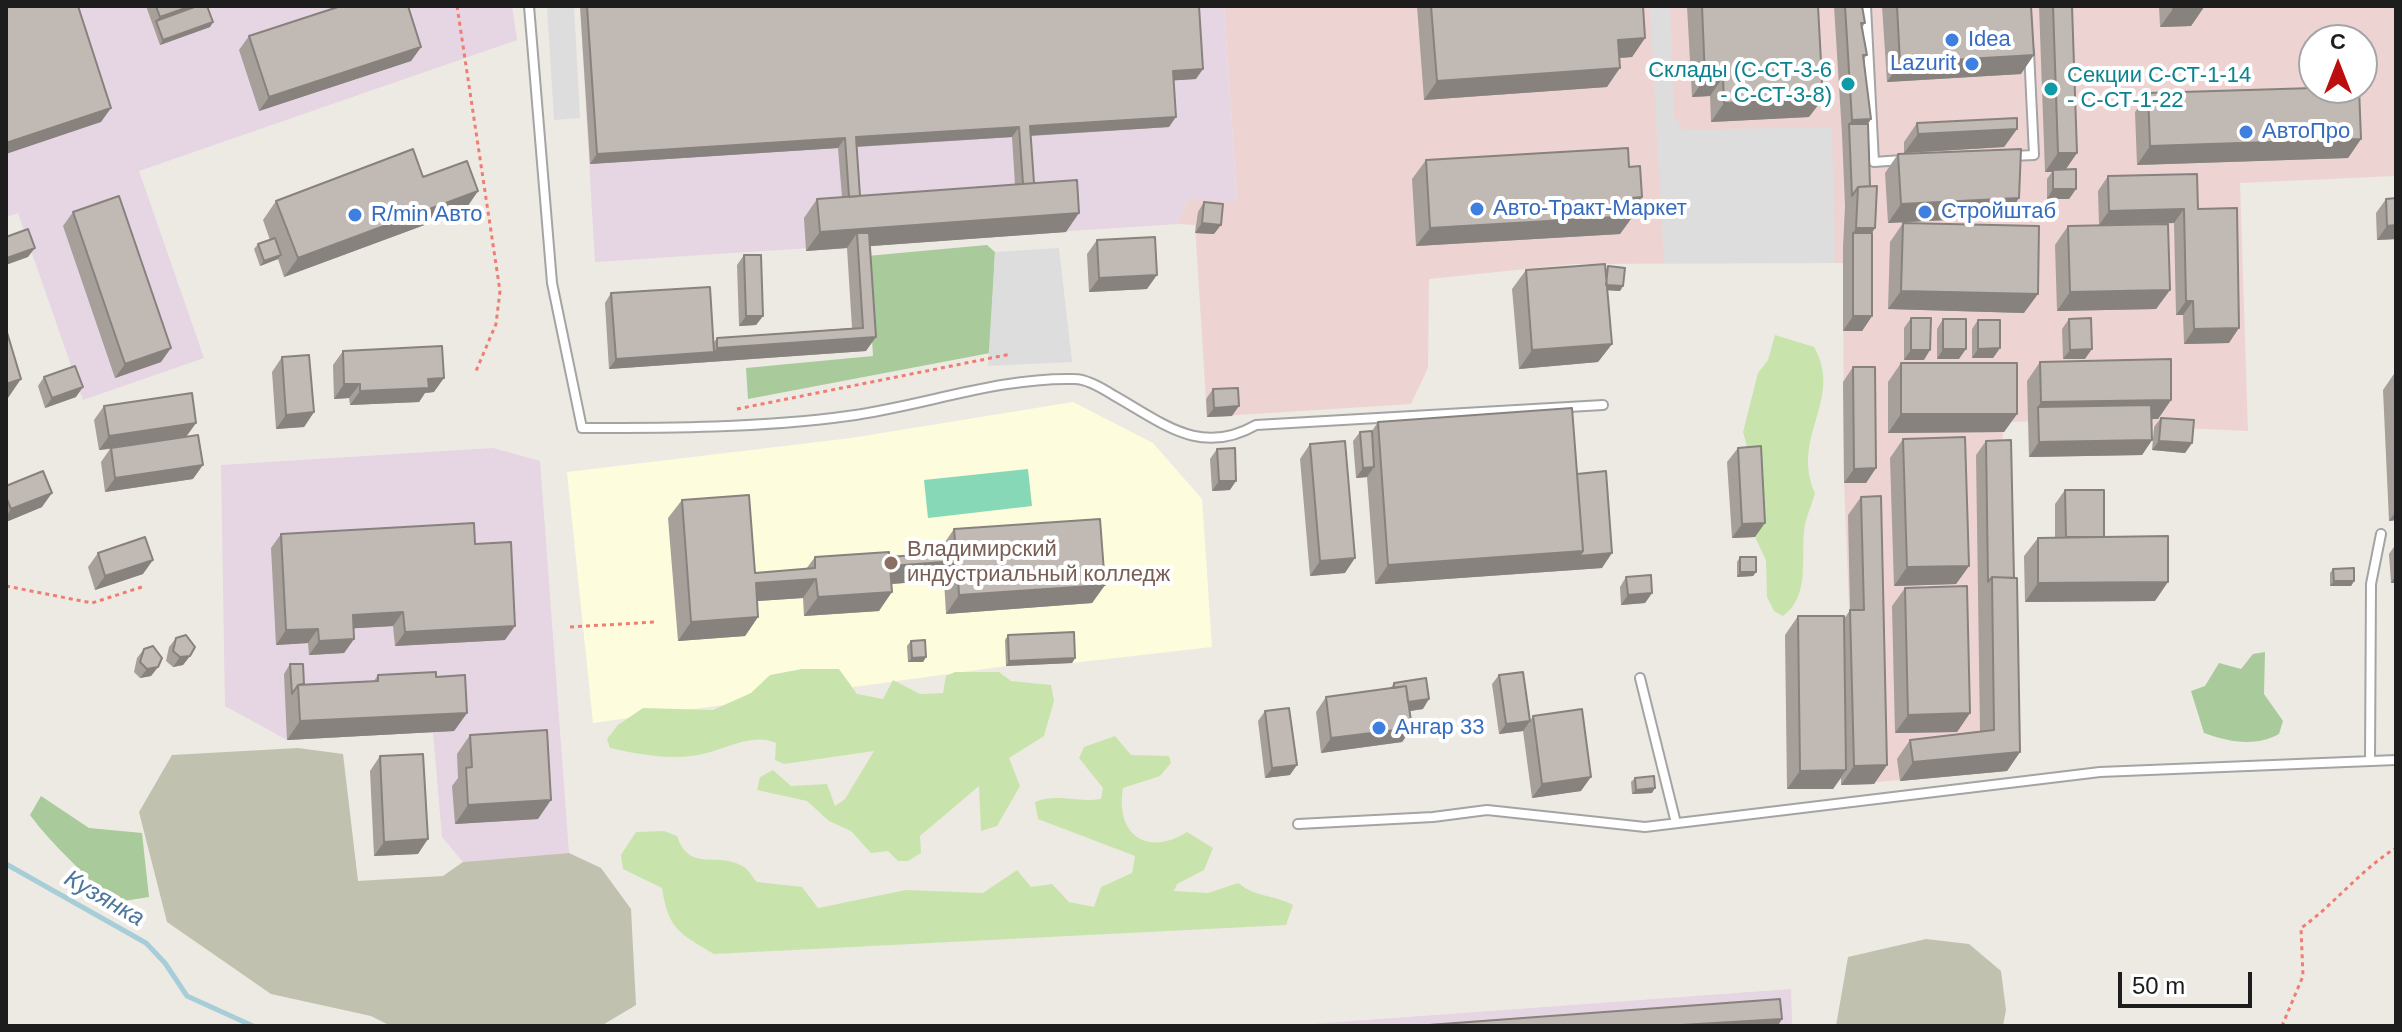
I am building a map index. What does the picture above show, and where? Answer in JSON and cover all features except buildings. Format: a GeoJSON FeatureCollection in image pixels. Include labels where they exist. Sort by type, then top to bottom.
{"type":"FeatureCollection","features":[{"type":"Feature","properties":{"kind":"lane"},"geometry":{"type":"LineString","coordinates":[[529,6],[552,283],[582,428],[738,425],[849,416],[1009,384],[1078,379],[1102,388],[1190,438],[1236,436],[1256,425],[1603,405]]}},
{"type":"Feature","properties":{"kind":"lane"},"geometry":{"type":"LineString","coordinates":[[1866,6],[1874,162],[1918,160]]}},
{"type":"Feature","properties":{"kind":"lane"},"geometry":{"type":"LineString","coordinates":[[2005,156],[2034,155],[2028,34]]}},
{"type":"Feature","properties":{"kind":"lane"},"geometry":{"type":"LineString","coordinates":[[2370,760],[2371,584],[2381,534]]}},
{"type":"Feature","properties":{"kind":"lane"},"geometry":{"type":"LineString","coordinates":[[1640,678],[1676,823]]}},
{"type":"Feature","properties":{"kind":"lane"},"geometry":{"type":"LineString","coordinates":[[1298,824],[1433,817],[1487,810],[1645,827],[2100,772],[2396,760]]}},
{"type":"Feature","properties":{"kind":"path"},"geometry":{"type":"LineString","coordinates":[[457,6],[500,291],[496,324],[476,371]]}},
{"type":"Feature","properties":{"kind":"path"},"geometry":{"type":"LineString","coordinates":[[737,409],[1011,354]]}},
{"type":"Feature","properties":{"kind":"path"},"geometry":{"type":"LineString","coordinates":[[6,586],[92,603],[145,586]]}},
{"type":"Feature","properties":{"kind":"path"},"geometry":{"type":"LineString","coordinates":[[570,627],[655,622]]}},
{"type":"Feature","properties":{"kind":"path"},"geometry":{"type":"LineString","coordinates":[[2282,1026],[2303,976],[2301,928],[2323,912],[2352,880],[2396,848]]}},
{"type":"Feature","properties":{"kind":"shaded area"},"geometry":{"type":"Polygon","coordinates":[[[6,6],[512,6],[517,40],[139,171],[204,358],[83,400],[18,213],[6,217],[6,6]]]}},
{"type":"Feature","properties":{"kind":"shaded area"},"geometry":{"type":"Polygon","coordinates":[[[547,6],[574,6],[580,118],[554,120],[547,6]]]}},
{"type":"Feature","properties":{"kind":"shaded area"},"geometry":{"type":"Polygon","coordinates":[[[580,6],[1224,6],[1237,201],[1187,200],[1178,224],[595,262],[580,6]]]}},
{"type":"Feature","properties":{"kind":"shaded area"},"geometry":{"type":"Polygon","coordinates":[[[1224,6],[2396,6],[2396,176],[2240,183],[2248,431],[2141,426],[2141,419],[2004,422],[2001,454],[2007,771],[1841,785],[1837,629],[1850,628],[1844,483],[1843,263],[1574,264],[1429,279],[1428,368],[1411,404],[1207,417],[1195,225],[1178,224],[1187,200],[1237,200],[1224,6]]]}},
{"type":"Feature","properties":{"kind":"shaded area"},"geometry":{"type":"Polygon","coordinates":[[[1650,6],[1670,6],[1674,116],[1683,130],[1832,127],[1835,263],[1664,263],[1650,6]]]}},
{"type":"Feature","properties":{"kind":"shaded area"},"geometry":{"type":"Polygon","coordinates":[[[1059,248],[1072,362],[988,366],[995,252],[1059,248]]]}},
{"type":"Feature","properties":{"kind":"shaded area","name":"Владимирский индустриальный колледж"},"geometry":{"type":"Polygon","coordinates":[[[1073,402],[1153,443],[1202,499],[1212,647],[1072,663],[1006,666],[593,723],[567,472],[851,438],[1073,402]]]}},
{"type":"Feature","properties":{"kind":"shaded area"},"geometry":{"type":"Polygon","coordinates":[[[493,448],[540,461],[569,853],[463,862],[442,837],[433,732],[287,740],[225,706],[221,465],[493,448]]]}},
{"type":"Feature","properties":{"kind":"shaded area"},"geometry":{"type":"Polygon","coordinates":[[[298,748],[343,754],[358,881],[443,876],[463,862],[569,853],[601,868],[631,909],[636,1005],[601,1026],[391,1026],[371,1016],[271,994],[167,922],[139,812],[172,755],[298,748]]]}},
{"type":"Feature","properties":{"kind":"shaded area"},"geometry":{"type":"Polygon","coordinates":[[[1926,939],[1969,944],[2001,971],[2006,1010],[2003,1026],[1836,1026],[1848,957],[1926,939]]]}},
{"type":"Feature","properties":{"kind":"shaded area"},"geometry":{"type":"Polygon","coordinates":[[[1791,989],[1792,1026],[1285,1026],[1791,989]]]}},
{"type":"Feature","properties":{"kind":"green space"},"geometry":{"type":"Polygon","coordinates":[[[987,245],[995,252],[990,353],[748,399],[746,368],[873,356],[867,256],[987,245]]]}},
{"type":"Feature","properties":{"kind":"green space"},"geometry":{"type":"Polygon","coordinates":[[[1775,335],[1814,347],[1822,366],[1823,384],[1809,454],[1809,473],[1815,493],[1805,526],[1801,588],[1792,608],[1783,616],[1774,611],[1767,597],[1766,560],[1755,537],[1751,461],[1743,432],[1758,373],[1768,360],[1775,335]]]}},
{"type":"Feature","properties":{"kind":"green space"},"geometry":{"type":"Polygon","coordinates":[[[1028,469],[1032,506],[928,518],[924,480],[1028,469]]]}},
{"type":"Feature","properties":{"kind":"green space"},"geometry":{"type":"Polygon","coordinates":[[[2265,652],[2264,694],[2283,721],[2279,734],[2261,741],[2242,742],[2204,733],[2191,691],[2205,686],[2219,663],[2241,669],[2253,654],[2265,652]]]}},
{"type":"Feature","properties":{"kind":"green space"},"geometry":{"type":"Polygon","coordinates":[[[802,669],[839,669],[857,694],[883,699],[893,680],[920,694],[943,693],[946,676],[955,672],[999,672],[1011,681],[1051,685],[1054,701],[1044,736],[1009,758],[1020,786],[997,826],[981,831],[979,786],[920,836],[921,853],[908,861],[898,861],[888,851],[871,853],[851,831],[829,821],[807,801],[757,790],[760,777],[773,770],[791,786],[827,784],[835,806],[845,799],[874,751],[784,764],[775,760],[776,743],[766,740],[745,741],[681,757],[610,748],[607,739],[618,725],[643,708],[713,710],[751,693],[770,675],[802,669]]]}},
{"type":"Feature","properties":{"kind":"green space"},"geometry":{"type":"Polygon","coordinates":[[[1115,736],[1131,755],[1169,756],[1171,763],[1160,776],[1123,788],[1124,818],[1129,829],[1137,837],[1159,842],[1187,832],[1213,848],[1204,870],[1177,884],[1174,891],[1208,893],[1238,883],[1293,905],[1286,925],[714,954],[684,935],[672,922],[662,888],[623,869],[621,855],[636,832],[664,831],[677,836],[683,848],[697,858],[734,862],[746,868],[757,882],[802,887],[818,908],[906,890],[983,893],[1017,870],[1031,887],[1052,884],[1069,902],[1094,907],[1101,887],[1132,873],[1135,856],[1038,819],[1035,802],[1051,798],[1101,799],[1103,788],[1079,758],[1084,747],[1115,736]]]}},
{"type":"Feature","properties":{"kind":"green space"},"geometry":{"type":"Polygon","coordinates":[[[41,796],[89,828],[142,833],[149,897],[111,903],[30,815],[41,796]]]}},
{"type":"Feature","properties":{"kind":"waterway","name":"Кузянка"},"geometry":{"type":"LineString","coordinates":[[6,864],[146,943],[165,963],[187,996],[253,1026]]}},
{"type":"Feature","properties":{"kind":"place","name":"Idea"},"geometry":{"type":"Point","coordinates":[1952,40]}},
{"type":"Feature","properties":{"kind":"place","name":"Lazurit"},"geometry":{"type":"Point","coordinates":[1972,64]}},
{"type":"Feature","properties":{"kind":"place","name":"Склады (С-СТ-3-6 - С-СТ-3-8)"},"geometry":{"type":"Point","coordinates":[1848,84]}},
{"type":"Feature","properties":{"kind":"place","name":"Секции С-СТ-1-14 - С-СТ-1-22"},"geometry":{"type":"Point","coordinates":[2051,89]}},
{"type":"Feature","properties":{"kind":"place","name":"АвтоПро"},"geometry":{"type":"Point","coordinates":[2246,132]}},
{"type":"Feature","properties":{"kind":"place","name":"Авто-Тракт-Маркет"},"geometry":{"type":"Point","coordinates":[1477,209]}},
{"type":"Feature","properties":{"kind":"place","name":"Стройштаб"},"geometry":{"type":"Point","coordinates":[1925,212]}},
{"type":"Feature","properties":{"kind":"place","name":"R/min Авто"},"geometry":{"type":"Point","coordinates":[355,215]}},
{"type":"Feature","properties":{"kind":"place","name":"Владимирский индустриальный колледж"},"geometry":{"type":"Point","coordinates":[891,563]}},
{"type":"Feature","properties":{"kind":"place","name":"Ангар 33"},"geometry":{"type":"Point","coordinates":[1379,728]}}]}
